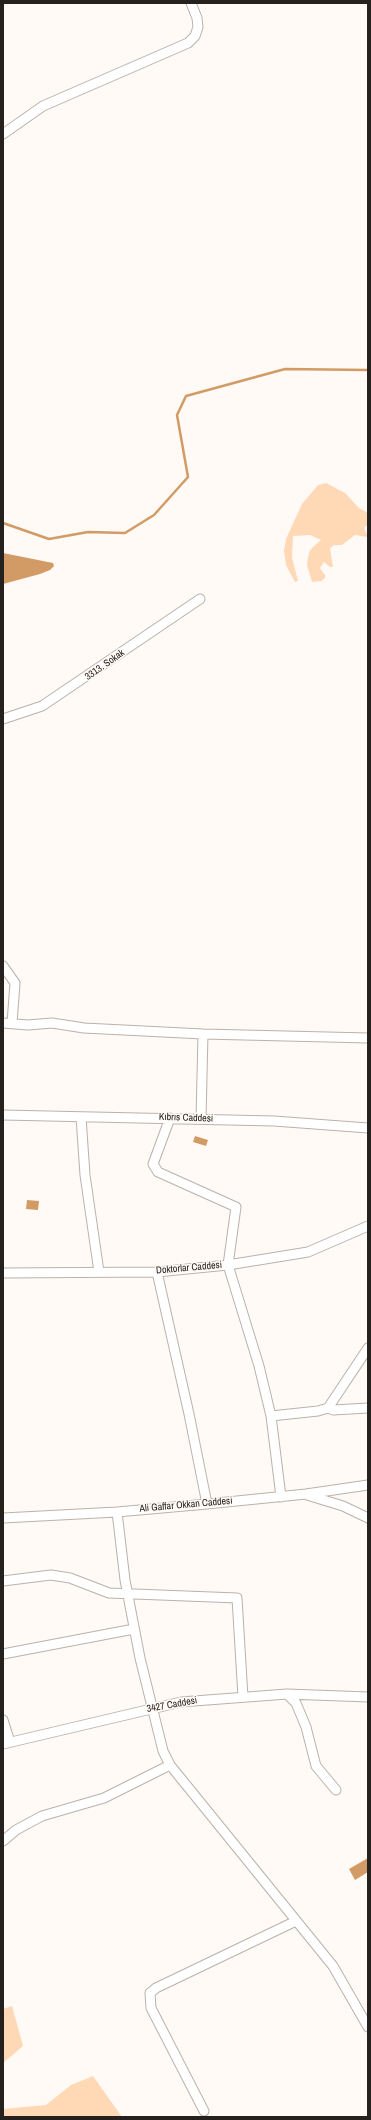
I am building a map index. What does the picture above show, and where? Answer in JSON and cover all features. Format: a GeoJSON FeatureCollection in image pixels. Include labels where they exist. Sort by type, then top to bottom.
{"type":"FeatureCollection","features":[{"type":"Feature","properties":{"kind":"street"},"geometry":{"type":"LineString","coordinates":[[3,134],[43,106],[188,43],[195,36],[198,27],[197,18],[191,3]]}},
{"type":"Feature","properties":{"kind":"street","name":"3313. Sokak"},"geometry":{"type":"LineString","coordinates":[[3,719],[42,706],[200,599]]}},
{"type":"Feature","properties":{"kind":"street"},"geometry":{"type":"LineString","coordinates":[[3,966],[15,983],[8,1023],[28,1025],[52,1023],[84,1028],[203,1034],[368,1038]]}},
{"type":"Feature","properties":{"kind":"street"},"geometry":{"type":"LineString","coordinates":[[201,1119],[203,1034]]}},
{"type":"Feature","properties":{"kind":"street","name":"Kıbrıs Caddesi"},"geometry":{"type":"LineString","coordinates":[[3,1115],[274,1121],[368,1128]]}},
{"type":"Feature","properties":{"kind":"street"},"geometry":{"type":"LineString","coordinates":[[81,1117],[85,1175],[99,1272]]}},
{"type":"Feature","properties":{"kind":"street"},"geometry":{"type":"LineString","coordinates":[[170,1118],[153,1164],[158,1172],[236,1207],[228,1265],[259,1366],[271,1416],[281,1497]]}},
{"type":"Feature","properties":{"kind":"street","name":"Doktorlar Caddesi"},"geometry":{"type":"LineString","coordinates":[[3,1273],[157,1272],[228,1265],[308,1252],[368,1226]]}},
{"type":"Feature","properties":{"kind":"street"},"geometry":{"type":"LineString","coordinates":[[157,1272],[189,1414],[207,1504]]}},
{"type":"Feature","properties":{"kind":"street"},"geometry":{"type":"LineString","coordinates":[[328,1408],[368,1348]]}},
{"type":"Feature","properties":{"kind":"street"},"geometry":{"type":"LineString","coordinates":[[271,1416],[318,1411],[328,1408],[333,1410],[368,1408]]}},
{"type":"Feature","properties":{"kind":"street","name":"Ali Gaffar Okkan Caddesi"},"geometry":{"type":"LineString","coordinates":[[3,1518],[117,1512],[281,1497],[368,1486]]}},
{"type":"Feature","properties":{"kind":"street"},"geometry":{"type":"LineString","coordinates":[[306,1494],[343,1506],[368,1518]]}},
{"type":"Feature","properties":{"kind":"street"},"geometry":{"type":"LineString","coordinates":[[117,1512],[134,1629],[162,1751],[170,1765],[333,1966],[368,2027]]}},
{"type":"Feature","properties":{"kind":"street"},"geometry":{"type":"LineString","coordinates":[[3,1581],[51,1575],[70,1578],[109,1593],[236,1598],[243,1697]]}},
{"type":"Feature","properties":{"kind":"street"},"geometry":{"type":"LineString","coordinates":[[3,1654],[134,1629]]}},
{"type":"Feature","properties":{"kind":"street"},"geometry":{"type":"LineString","coordinates":[[287,1694],[296,1703],[303,1721],[316,1766],[336,1790]]}},
{"type":"Feature","properties":{"kind":"street","name":"3427 Caddesi"},"geometry":{"type":"LineString","coordinates":[[6,1743],[181,1702],[287,1694],[368,1696]]}},
{"type":"Feature","properties":{"kind":"street"},"geometry":{"type":"LineString","coordinates":[[3,1720],[6,1743]]}},
{"type":"Feature","properties":{"kind":"street"},"geometry":{"type":"LineString","coordinates":[[3,1841],[16,1830],[42,1816],[104,1798],[170,1765]]}},
{"type":"Feature","properties":{"kind":"street"},"geometry":{"type":"LineString","coordinates":[[204,2111],[151,2008],[150,1994],[156,1988],[296,1921]]}},
{"type":"Feature","properties":{"kind":"shaded area"},"geometry":{"type":"Polygon","coordinates":[[[326,483],[345,493],[359,508],[368,513],[368,524],[364,528],[368,537],[355,535],[342,545],[334,545],[330,548],[333,567],[330,567],[324,562],[320,568],[325,575],[325,578],[321,581],[312,582],[307,565],[308,557],[310,550],[321,540],[310,535],[293,536],[292,558],[298,581],[295,582],[286,565],[284,551],[286,539],[302,504],[318,485],[326,483]]]}},
{"type":"Feature","properties":{"kind":"shaded area"},"geometry":{"type":"Polygon","coordinates":[[[3,553],[53,563],[54,566],[50,570],[40,574],[3,584],[3,553]]]}},
{"type":"Feature","properties":{"kind":"shaded area"},"geometry":{"type":"Polygon","coordinates":[[[195,1136],[208,1140],[206,1146],[193,1142],[195,1136]]]}},
{"type":"Feature","properties":{"kind":"shaded area"},"geometry":{"type":"Polygon","coordinates":[[[27,1200],[39,1201],[38,1210],[26,1209],[27,1200]]]}},
{"type":"Feature","properties":{"kind":"shaded area"},"geometry":{"type":"Polygon","coordinates":[[[368,1858],[368,1872],[355,1880],[349,1869],[368,1858]]]}},
{"type":"Feature","properties":{"kind":"shaded area"},"geometry":{"type":"Polygon","coordinates":[[[12,2006],[23,2046],[3,2063],[3,2009],[12,2006]]]}},
{"type":"Feature","properties":{"kind":"shaded area"},"geometry":{"type":"Polygon","coordinates":[[[93,2076],[122,2117],[3,2117],[3,2109],[46,2105],[71,2085],[93,2076]]]}},
{"type":"Feature","properties":{"kind":"waterway"},"geometry":{"type":"LineString","coordinates":[[3,523],[49,539],[88,532],[125,533],[154,515],[188,477],[177,415],[186,396],[285,369],[368,370]]}}]}
